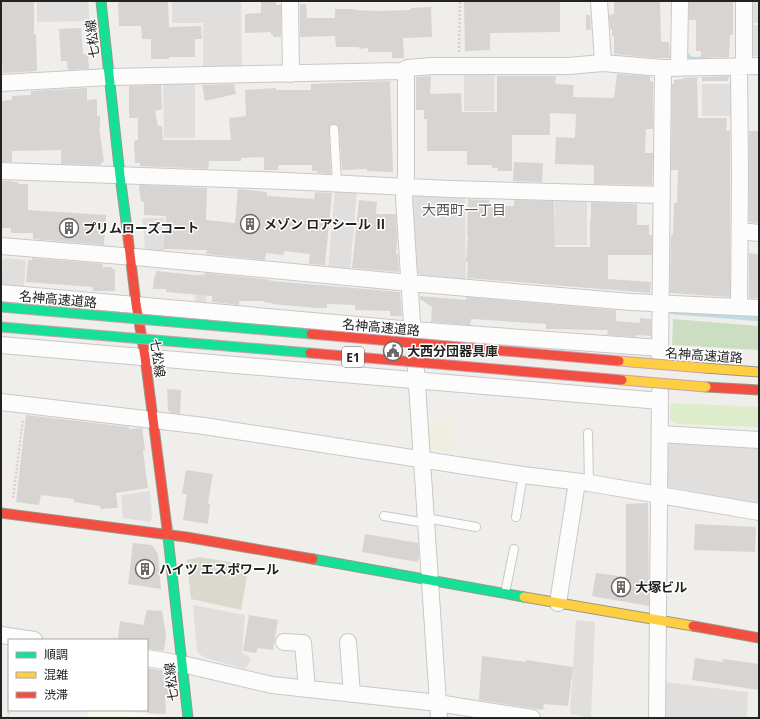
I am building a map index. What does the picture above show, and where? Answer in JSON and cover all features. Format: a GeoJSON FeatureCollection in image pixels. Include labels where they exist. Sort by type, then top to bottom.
{"type":"FeatureCollection","features":[{"type":"Feature","properties":{"kind":"main road","name":"七松線"},"geometry":{"type":"LineString","coordinates":[[101,1],[120,176],[136,304],[145,357],[168,534],[188,718]]}},
{"type":"Feature","properties":{"kind":"main road","name":"名神高速道路"},"geometry":{"type":"LineString","coordinates":[[1,307],[759,372]]}},
{"type":"Feature","properties":{"kind":"main road","name":"E1"},"geometry":{"type":"LineString","coordinates":[[1,327],[706,387],[759,390]]}},
{"type":"Feature","properties":{"kind":"main road"},"geometry":{"type":"LineString","coordinates":[[4,517],[168,534],[759,638]]}},
{"type":"Feature","properties":{"kind":"street"},"geometry":{"type":"LineString","coordinates":[[290,1],[291,74]]}},
{"type":"Feature","properties":{"kind":"street"},"geometry":{"type":"LineString","coordinates":[[599,1],[603,63]]}},
{"type":"Feature","properties":{"kind":"street"},"geometry":{"type":"LineString","coordinates":[[679,67],[680,1]]}},
{"type":"Feature","properties":{"kind":"street"},"geometry":{"type":"LineString","coordinates":[[739,306],[740,231],[747,66],[744,1]]}},
{"type":"Feature","properties":{"kind":"street"},"geometry":{"type":"LineString","coordinates":[[1,83],[109,77],[402,71],[406,69],[432,66],[568,66],[603,63],[663,68],[747,66]]}},
{"type":"Feature","properties":{"kind":"street"},"geometry":{"type":"LineString","coordinates":[[657,718],[663,68]]}},
{"type":"Feature","properties":{"kind":"street"},"geometry":{"type":"LineString","coordinates":[[406,69],[404,198],[438,711]]}},
{"type":"Feature","properties":{"kind":"street"},"geometry":{"type":"LineString","coordinates":[[1,171],[405,187],[662,195]]}},
{"type":"Feature","properties":{"kind":"street"},"geometry":{"type":"LineString","coordinates":[[740,231],[759,233]]}},
{"type":"Feature","properties":{"kind":"street"},"geometry":{"type":"LineString","coordinates":[[1,246],[624,301],[759,308]]}},
{"type":"Feature","properties":{"kind":"street"},"geometry":{"type":"LineString","coordinates":[[1,293],[413,330],[660,348]]}},
{"type":"Feature","properties":{"kind":"street"},"geometry":{"type":"LineString","coordinates":[[1,345],[660,401]]}},
{"type":"Feature","properties":{"kind":"street"},"geometry":{"type":"LineString","coordinates":[[1,402],[204,426],[523,475],[583,482],[759,512]]}},
{"type":"Feature","properties":{"kind":"street"},"geometry":{"type":"LineString","coordinates":[[660,434],[759,440]]}},
{"type":"Feature","properties":{"kind":"street"},"geometry":{"type":"LineString","coordinates":[[558,603],[583,482]]}},
{"type":"Feature","properties":{"kind":"street"},"geometry":{"type":"LineString","coordinates":[[1,635],[27,639]]}},
{"type":"Feature","properties":{"kind":"street"},"geometry":{"type":"LineString","coordinates":[[284,642],[303,643],[307,689]]}},
{"type":"Feature","properties":{"kind":"street"},"geometry":{"type":"LineString","coordinates":[[348,642],[352,694]]}},
{"type":"Feature","properties":{"kind":"street"},"geometry":{"type":"LineString","coordinates":[[148,658],[182,664],[256,682],[352,694],[438,711],[532,718]]}},
{"type":"Feature","properties":{"kind":"lane"},"geometry":{"type":"LineString","coordinates":[[334,129],[337,184]]}},
{"type":"Feature","properties":{"kind":"lane"},"geometry":{"type":"LineString","coordinates":[[583,482],[588,433]]}},
{"type":"Feature","properties":{"kind":"lane"},"geometry":{"type":"LineString","coordinates":[[516,517],[523,475]]}},
{"type":"Feature","properties":{"kind":"lane"},"geometry":{"type":"LineString","coordinates":[[384,516],[426,520],[476,528]]}},
{"type":"Feature","properties":{"kind":"lane"},"geometry":{"type":"LineString","coordinates":[[505,593],[514,549]]}},
{"type":"Feature","properties":{"kind":"path"},"geometry":{"type":"LineString","coordinates":[[459,66],[460,1]]}},
{"type":"Feature","properties":{"kind":"path"},"geometry":{"type":"LineString","coordinates":[[4,517],[24,405]]}},
{"type":"Feature","properties":{"kind":"shaded area"},"geometry":{"type":"Polygon","coordinates":[[[37,1],[88,1],[90,21],[37,22],[37,1]]]}},
{"type":"Feature","properties":{"kind":"shaded area"},"geometry":{"type":"Polygon","coordinates":[[[172,1],[241,1],[242,68],[203,68],[203,23],[172,23],[172,1]]]}},
{"type":"Feature","properties":{"kind":"shaded area"},"geometry":{"type":"Polygon","coordinates":[[[410,1],[410,2],[297,2],[410,1]]]}},
{"type":"Feature","properties":{"kind":"shaded area"},"geometry":{"type":"Polygon","coordinates":[[[753,1],[759,1],[759,23],[753,23],[753,1]]]}},
{"type":"Feature","properties":{"kind":"shaded area"},"geometry":{"type":"Polygon","coordinates":[[[753,25],[759,25],[759,56],[753,56],[753,25]]]}},
{"type":"Feature","properties":{"kind":"shaded area"},"geometry":{"type":"Polygon","coordinates":[[[464,69],[495,69],[494,111],[464,111],[464,69]]]}},
{"type":"Feature","properties":{"kind":"shaded area"},"geometry":{"type":"Polygon","coordinates":[[[163,82],[195,82],[195,138],[164,138],[163,82]]]}},
{"type":"Feature","properties":{"kind":"shaded area"},"geometry":{"type":"Polygon","coordinates":[[[702,84],[732,84],[732,116],[702,116],[702,84]]]}},
{"type":"Feature","properties":{"kind":"shaded area"},"geometry":{"type":"Polygon","coordinates":[[[335,189],[357,191],[350,271],[328,269],[335,189]]]}},
{"type":"Feature","properties":{"kind":"shaded area"},"geometry":{"type":"Polygon","coordinates":[[[415,194],[465,195],[466,281],[422,277],[417,272],[412,199],[415,194]]]}},
{"type":"Feature","properties":{"kind":"shaded area"},"geometry":{"type":"Polygon","coordinates":[[[555,199],[587,201],[587,245],[555,245],[555,199]]]}},
{"type":"Feature","properties":{"kind":"shaded area"},"geometry":{"type":"Polygon","coordinates":[[[142,218],[164,218],[163,254],[151,253],[145,248],[142,218]]]}},
{"type":"Feature","properties":{"kind":"shaded area"},"geometry":{"type":"Polygon","coordinates":[[[3,258],[26,260],[24,288],[1,285],[3,258]]]}},
{"type":"Feature","properties":{"kind":"shaded area"},"geometry":{"type":"Polygon","coordinates":[[[197,274],[208,275],[206,303],[195,302],[197,274]]]}},
{"type":"Feature","properties":{"kind":"shaded area"},"geometry":{"type":"Polygon","coordinates":[[[672,442],[759,447],[759,503],[669,487],[666,483],[665,448],[672,442]]]}},
{"type":"Feature","properties":{"kind":"shaded area"},"geometry":{"type":"Polygon","coordinates":[[[150,491],[152,517],[150,522],[123,518],[121,495],[150,491]]]}},
{"type":"Feature","properties":{"kind":"shaded area"},"geometry":{"type":"Polygon","coordinates":[[[199,557],[249,565],[241,610],[191,599],[187,560],[199,557]]]}},
{"type":"Feature","properties":{"kind":"shaded area"},"geometry":{"type":"Polygon","coordinates":[[[193,605],[245,615],[242,653],[251,658],[246,669],[205,658],[197,652],[193,605]]]}},
{"type":"Feature","properties":{"kind":"shaded area"},"geometry":{"type":"Polygon","coordinates":[[[576,620],[595,622],[591,718],[570,714],[576,620]]]}},
{"type":"Feature","properties":{"kind":"shaded area"},"geometry":{"type":"Polygon","coordinates":[[[664,682],[748,692],[747,718],[665,718],[664,682]]]}},
{"type":"Feature","properties":{"kind":"shaded area"},"geometry":{"type":"Polygon","coordinates":[[[88,711],[124,711],[170,718],[87,718],[88,711]]]}},
{"type":"Feature","properties":{"kind":"green space"},"geometry":{"type":"Polygon","coordinates":[[[673,319],[759,326],[759,350],[672,345],[673,319]]]}},
{"type":"Feature","properties":{"kind":"green space"},"geometry":{"type":"Polygon","coordinates":[[[671,403],[759,407],[759,427],[677,424],[670,419],[671,403]]]}},
{"type":"Feature","properties":{"kind":"green space"},"geometry":{"type":"Polygon","coordinates":[[[428,423],[453,425],[455,453],[433,450],[429,446],[428,423]]]}},
{"type":"Feature","properties":{"kind":"building"},"geometry":{"type":"Polygon","coordinates":[[[1,1],[34,1],[34,34],[36,34],[37,71],[3,73],[1,50],[1,1]]]}},
{"type":"Feature","properties":{"kind":"building"},"geometry":{"type":"Polygon","coordinates":[[[118,1],[168,1],[169,27],[201,26],[202,39],[195,39],[195,57],[151,59],[151,39],[142,39],[141,26],[119,26],[118,1]]]}},
{"type":"Feature","properties":{"kind":"building"},"geometry":{"type":"Polygon","coordinates":[[[261,1],[276,1],[276,5],[281,5],[281,37],[273,37],[271,32],[245,33],[245,14],[261,13],[261,1]]]}},
{"type":"Feature","properties":{"kind":"building"},"geometry":{"type":"Polygon","coordinates":[[[464,1],[560,1],[560,32],[490,33],[490,50],[465,51],[464,1]]]}},
{"type":"Feature","properties":{"kind":"building"},"geometry":{"type":"Polygon","coordinates":[[[614,1],[660,1],[661,42],[669,42],[670,58],[614,54],[614,36],[612,36],[612,29],[610,29],[609,15],[614,14],[614,1]]]}},
{"type":"Feature","properties":{"kind":"building"},"geometry":{"type":"Polygon","coordinates":[[[689,1],[733,1],[733,35],[730,35],[729,57],[701,58],[701,51],[696,51],[696,20],[689,20],[689,1]]]}},
{"type":"Feature","properties":{"kind":"building"},"geometry":{"type":"Polygon","coordinates":[[[300,4],[306,4],[307,18],[335,18],[335,9],[377,11],[411,10],[411,8],[431,7],[432,37],[403,38],[404,58],[392,58],[392,52],[368,52],[368,48],[359,49],[359,47],[336,47],[335,36],[300,37],[300,4]]]}},
{"type":"Feature","properties":{"kind":"building"},"geometry":{"type":"Polygon","coordinates":[[[586,15],[590,15],[591,30],[586,30],[586,15]]]}},
{"type":"Feature","properties":{"kind":"building"},"geometry":{"type":"Polygon","coordinates":[[[81,28],[83,54],[88,54],[89,69],[68,70],[67,61],[61,61],[59,29],[81,28]]]}},
{"type":"Feature","properties":{"kind":"building"},"geometry":{"type":"Polygon","coordinates":[[[617,74],[650,76],[650,81],[653,82],[653,129],[646,129],[645,153],[653,153],[652,185],[594,184],[594,165],[555,164],[556,137],[575,138],[576,114],[550,113],[550,135],[512,135],[512,171],[498,171],[498,168],[492,168],[492,165],[467,165],[467,151],[427,151],[427,119],[424,119],[424,110],[416,110],[416,77],[431,76],[430,94],[461,93],[462,112],[497,112],[497,76],[556,76],[555,84],[574,85],[573,97],[614,98],[617,74]]]}},
{"type":"Feature","properties":{"kind":"building"},"geometry":{"type":"Polygon","coordinates":[[[729,76],[728,81],[702,81],[702,77],[729,76]]]}},
{"type":"Feature","properties":{"kind":"building"},"geometry":{"type":"Polygon","coordinates":[[[697,77],[698,118],[727,118],[726,131],[730,131],[730,297],[670,293],[671,235],[673,235],[674,203],[677,203],[678,170],[671,170],[672,84],[674,84],[674,80],[697,77]]]}},
{"type":"Feature","properties":{"kind":"building"},"geometry":{"type":"Polygon","coordinates":[[[390,81],[393,172],[367,171],[367,169],[342,170],[339,129],[338,126],[334,124],[331,125],[329,129],[331,174],[312,171],[312,165],[278,165],[278,170],[264,170],[264,157],[241,158],[241,161],[209,161],[208,169],[140,166],[140,163],[135,163],[134,141],[138,140],[138,118],[129,118],[129,86],[161,85],[162,109],[155,111],[158,126],[162,126],[163,140],[231,140],[229,118],[246,116],[245,90],[276,88],[276,90],[311,90],[311,84],[390,81]]]}},
{"type":"Feature","properties":{"kind":"building"},"geometry":{"type":"Polygon","coordinates":[[[234,84],[236,94],[205,101],[202,85],[234,84]]]}},
{"type":"Feature","properties":{"kind":"building"},"geometry":{"type":"Polygon","coordinates":[[[87,88],[87,100],[97,99],[97,116],[100,116],[99,127],[104,161],[100,165],[61,164],[61,150],[12,151],[12,162],[1,162],[1,101],[12,100],[12,96],[31,95],[31,91],[87,88]]]}},
{"type":"Feature","properties":{"kind":"building"},"geometry":{"type":"Polygon","coordinates":[[[749,131],[759,131],[759,223],[749,222],[749,131]]]}},
{"type":"Feature","properties":{"kind":"building"},"geometry":{"type":"Polygon","coordinates":[[[514,162],[543,163],[542,182],[513,181],[514,162]]]}},
{"type":"Feature","properties":{"kind":"building"},"geometry":{"type":"Polygon","coordinates":[[[1,181],[13,181],[18,182],[18,184],[28,184],[28,210],[106,215],[104,245],[33,239],[33,233],[11,233],[11,228],[1,228],[1,181]]]}},
{"type":"Feature","properties":{"kind":"building"},"geometry":{"type":"Polygon","coordinates":[[[140,185],[207,188],[206,220],[235,223],[238,189],[267,192],[267,196],[314,199],[315,192],[332,193],[325,265],[309,264],[310,254],[284,251],[284,255],[266,253],[265,260],[206,254],[207,250],[163,249],[166,216],[144,215],[144,202],[141,202],[140,185]]]}},
{"type":"Feature","properties":{"kind":"building"},"geometry":{"type":"Polygon","coordinates":[[[468,199],[489,200],[489,206],[514,206],[514,200],[554,201],[555,247],[590,247],[591,202],[637,204],[637,225],[649,225],[649,235],[652,235],[652,255],[608,255],[608,279],[651,282],[650,293],[467,278],[468,262],[466,262],[468,199]]]}},
{"type":"Feature","properties":{"kind":"building"},"geometry":{"type":"Polygon","coordinates":[[[359,200],[377,202],[376,214],[396,214],[396,254],[398,254],[399,272],[352,268],[359,200]]]}},
{"type":"Feature","properties":{"kind":"building"},"geometry":{"type":"Polygon","coordinates":[[[749,253],[759,254],[759,298],[749,298],[749,253]]]}},
{"type":"Feature","properties":{"kind":"building"},"geometry":{"type":"Polygon","coordinates":[[[32,258],[103,264],[102,267],[112,267],[112,269],[115,269],[115,291],[93,291],[93,287],[26,282],[28,260],[32,260],[32,258]]]}},
{"type":"Feature","properties":{"kind":"building"},"geometry":{"type":"Polygon","coordinates":[[[156,271],[204,276],[205,273],[273,281],[400,292],[402,316],[390,316],[390,311],[355,310],[355,305],[327,304],[327,308],[317,308],[272,304],[264,301],[239,301],[239,305],[212,302],[212,296],[166,292],[166,289],[153,289],[156,271]]]}},
{"type":"Feature","properties":{"kind":"building"},"geometry":{"type":"Polygon","coordinates":[[[420,296],[466,300],[466,297],[616,310],[616,321],[640,323],[640,318],[651,319],[651,336],[637,335],[636,337],[607,335],[608,330],[546,329],[546,324],[471,319],[470,325],[431,322],[432,307],[420,299],[420,296]]]}},
{"type":"Feature","properties":{"kind":"building"},"geometry":{"type":"Polygon","coordinates":[[[167,389],[181,390],[180,414],[171,413],[168,410],[167,389]]]}},
{"type":"Feature","properties":{"kind":"building"},"geometry":{"type":"Polygon","coordinates":[[[26,415],[129,427],[129,429],[142,428],[145,450],[143,451],[148,488],[116,493],[118,508],[101,509],[100,506],[74,502],[74,499],[41,495],[39,505],[16,502],[26,415]]]}},
{"type":"Feature","properties":{"kind":"building"},"geometry":{"type":"Polygon","coordinates":[[[186,470],[213,474],[208,503],[210,504],[208,524],[183,520],[187,494],[182,494],[186,470]]]}},
{"type":"Feature","properties":{"kind":"building"},"geometry":{"type":"Polygon","coordinates":[[[648,503],[649,606],[592,596],[596,573],[626,577],[626,504],[648,503]]]}},
{"type":"Feature","properties":{"kind":"building"},"geometry":{"type":"Polygon","coordinates":[[[695,524],[756,527],[755,552],[694,550],[695,524]]]}},
{"type":"Feature","properties":{"kind":"building"},"geometry":{"type":"Polygon","coordinates":[[[365,534],[418,543],[419,557],[417,562],[362,552],[365,534]]]}},
{"type":"Feature","properties":{"kind":"building","name":"ハイツ エスポワール"},"geometry":{"type":"Polygon","coordinates":[[[133,543],[152,545],[158,554],[161,589],[128,584],[133,543]]]}},
{"type":"Feature","properties":{"kind":"building"},"geometry":{"type":"Polygon","coordinates":[[[147,610],[162,611],[166,634],[164,651],[148,649],[148,639],[118,639],[120,621],[143,625],[147,610]]]}},
{"type":"Feature","properties":{"kind":"building"},"geometry":{"type":"Polygon","coordinates":[[[249,615],[278,620],[273,650],[258,648],[256,653],[243,651],[249,615]]]}},
{"type":"Feature","properties":{"kind":"building"},"geometry":{"type":"Polygon","coordinates":[[[482,656],[526,662],[526,660],[573,667],[568,706],[544,704],[543,710],[479,700],[482,656]]]}},
{"type":"Feature","properties":{"kind":"building"},"geometry":{"type":"Polygon","coordinates":[[[695,658],[723,662],[723,659],[759,664],[759,690],[692,680],[695,658]]]}},
{"type":"Feature","properties":{"kind":"building"},"geometry":{"type":"Polygon","coordinates":[[[148,668],[170,672],[172,695],[165,695],[166,714],[147,713],[148,668]]]}},
{"type":"Feature","properties":{"kind":"waterway"},"geometry":{"type":"LineString","coordinates":[[688,56],[691,59],[706,59]]}},
{"type":"Feature","properties":{"kind":"waterway"},"geometry":{"type":"LineString","coordinates":[[672,312],[759,319]]}},
{"type":"Feature","properties":{"kind":"traffic: fast"},"geometry":{"type":"LineString","coordinates":[[101,1],[127,229]]}},
{"type":"Feature","properties":{"kind":"traffic: fast"},"geometry":{"type":"LineString","coordinates":[[1,307],[311,334]]}},
{"type":"Feature","properties":{"kind":"traffic: fast"},"geometry":{"type":"LineString","coordinates":[[1,327],[310,353]]}},
{"type":"Feature","properties":{"kind":"traffic: fast"},"geometry":{"type":"LineString","coordinates":[[167,528],[188,718]]}},
{"type":"Feature","properties":{"kind":"traffic: fast"},"geometry":{"type":"LineString","coordinates":[[313,559],[524,597]]}},
{"type":"Feature","properties":{"kind":"traffic: slow"},"geometry":{"type":"LineString","coordinates":[[619,361],[704,368]]}},
{"type":"Feature","properties":{"kind":"traffic: slow"},"geometry":{"type":"LineString","coordinates":[[704,368],[759,372]]}},
{"type":"Feature","properties":{"kind":"traffic: slow"},"geometry":{"type":"LineString","coordinates":[[622,380],[706,387]]}},
{"type":"Feature","properties":{"kind":"traffic: slow"},"geometry":{"type":"LineString","coordinates":[[524,597],[693,626]]}},
{"type":"Feature","properties":{"kind":"traffic: jam"},"geometry":{"type":"LineString","coordinates":[[127,229],[167,528]]}},
{"type":"Feature","properties":{"kind":"traffic: jam"},"geometry":{"type":"LineString","coordinates":[[311,334],[619,361]]}},
{"type":"Feature","properties":{"kind":"traffic: jam"},"geometry":{"type":"LineString","coordinates":[[310,353],[622,380]]}},
{"type":"Feature","properties":{"kind":"traffic: jam"},"geometry":{"type":"LineString","coordinates":[[706,387],[759,390]]}},
{"type":"Feature","properties":{"kind":"traffic: jam"},"geometry":{"type":"LineString","coordinates":[[1,513],[186,537],[313,559]]}},
{"type":"Feature","properties":{"kind":"traffic: jam"},"geometry":{"type":"LineString","coordinates":[[693,626],[759,638]]}},
{"type":"Feature","properties":{"kind":"place","name":"メゾン ロアシール Ⅱ"},"geometry":{"type":"Point","coordinates":[250,224]}},
{"type":"Feature","properties":{"kind":"place","name":"プリムローズコート"},"geometry":{"type":"Point","coordinates":[69,228]}},
{"type":"Feature","properties":{"kind":"place","name":"大西分団器具庫"},"geometry":{"type":"Point","coordinates":[393,351]}},
{"type":"Feature","properties":{"kind":"place","name":"ハイツ エスポワール"},"geometry":{"type":"Point","coordinates":[145,569]}},
{"type":"Feature","properties":{"kind":"place","name":"大塚ビル"},"geometry":{"type":"Point","coordinates":[621,587]}},
{"type":"Feature","properties":{"kind":"district","name":"大西町一丁目"},"geometry":{"type":"Point","coordinates":[464,209]}}]}
